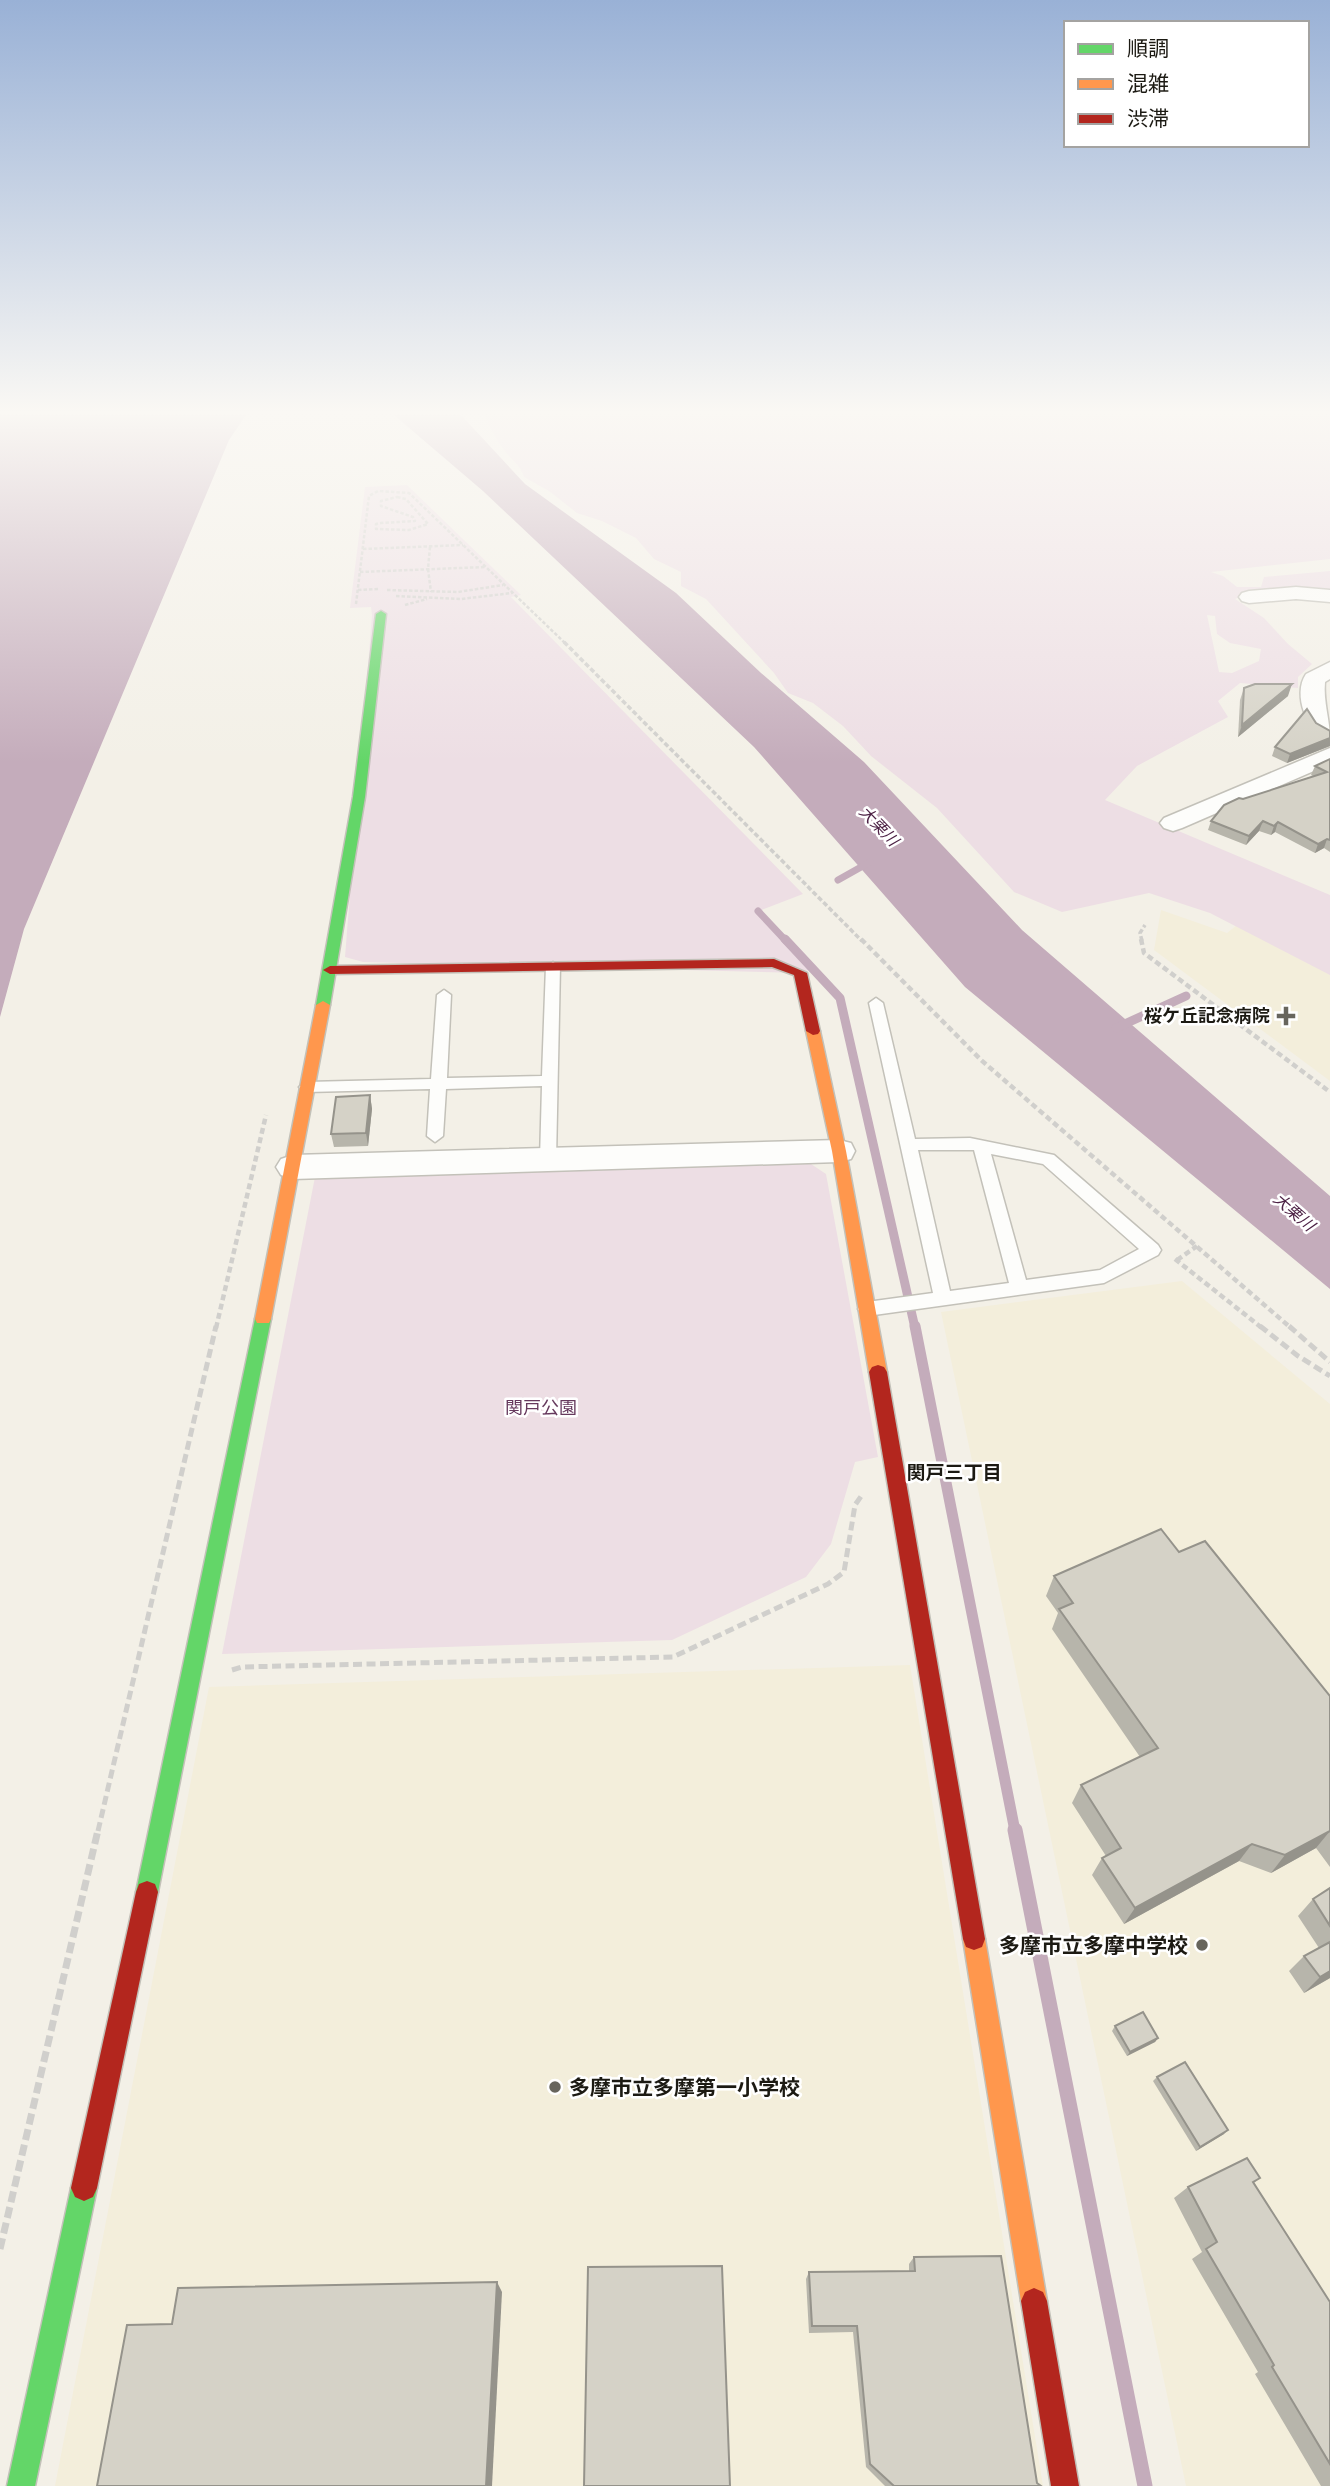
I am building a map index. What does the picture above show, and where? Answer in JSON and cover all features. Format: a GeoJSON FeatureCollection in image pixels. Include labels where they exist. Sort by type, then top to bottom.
{"type":"FeatureCollection","features":[{"type":"Feature","properties":{"kind":"street"},"geometry":{"type":"LineString","coordinates":[[1250,597],[1296,593],[1330,596]]}},
{"type":"Feature","properties":{"kind":"street"},"geometry":{"type":"LineString","coordinates":[[21,2486],[191,1682],[293,1167],[359,797],[381,614]]}},
{"type":"Feature","properties":{"kind":"street"},"geometry":{"type":"LineString","coordinates":[[1330,669],[1314,679],[1311,694],[1320,723],[1330,733]]}},
{"type":"Feature","properties":{"kind":"street"},"geometry":{"type":"LineString","coordinates":[[1173,823],[1330,755]]}},
{"type":"Feature","properties":{"kind":"street"},"geometry":{"type":"LineString","coordinates":[[330,970],[774,962],[800,973],[839,1151],[896,1471],[1065,2486]]}},
{"type":"Feature","properties":{"kind":"street"},"geometry":{"type":"LineString","coordinates":[[293,1167],[839,1151]]}},
{"type":"Feature","properties":{"kind":"lane"},"geometry":{"type":"LineString","coordinates":[[548,1160],[553,966]]}},
{"type":"Feature","properties":{"kind":"lane"},"geometry":{"type":"LineString","coordinates":[[435,1136],[444,995]]}},
{"type":"Feature","properties":{"kind":"lane"},"geometry":{"type":"LineString","coordinates":[[876,1003],[908,1145],[937,1299]]}},
{"type":"Feature","properties":{"kind":"lane"},"geometry":{"type":"LineString","coordinates":[[307,1087],[550,1081]]}},
{"type":"Feature","properties":{"kind":"lane"},"geometry":{"type":"LineString","coordinates":[[867,1309],[1104,1276],[1152,1250],[1048,1159],[981,1146],[908,1145]]}},
{"type":"Feature","properties":{"kind":"lane"},"geometry":{"type":"LineString","coordinates":[[981,1146],[1020,1288]]}},
{"type":"Feature","properties":{"kind":"path"},"geometry":{"type":"LineString","coordinates":[[356,609],[365,531]]}},
{"type":"Feature","properties":{"kind":"path"},"geometry":{"type":"LineString","coordinates":[[449,531],[960,1041],[1330,1362]]}},
{"type":"Feature","properties":{"kind":"path"},"geometry":{"type":"LineString","coordinates":[[363,549],[464,545]]}},
{"type":"Feature","properties":{"kind":"path"},"geometry":{"type":"LineString","coordinates":[[429,598],[430,547]]}},
{"type":"Feature","properties":{"kind":"path"},"geometry":{"type":"LineString","coordinates":[[360,572],[486,567]]}},
{"type":"Feature","properties":{"kind":"path"},"geometry":{"type":"LineString","coordinates":[[358,590],[458,592],[504,585]]}},
{"type":"Feature","properties":{"kind":"path"},"geometry":{"type":"LineString","coordinates":[[389,596],[461,598],[512,593]]}},
{"type":"Feature","properties":{"kind":"path"},"geometry":{"type":"LineString","coordinates":[[357,597],[368,596]]}},
{"type":"Feature","properties":{"kind":"path"},"geometry":{"type":"LineString","coordinates":[[1145,925],[1140,933],[1144,953],[1330,1092]]}},
{"type":"Feature","properties":{"kind":"path"},"geometry":{"type":"LineString","coordinates":[[0,2249],[268,1102]]}},
{"type":"Feature","properties":{"kind":"path"},"geometry":{"type":"LineString","coordinates":[[1177,1259],[1197,1246]]}},
{"type":"Feature","properties":{"kind":"path"},"geometry":{"type":"LineString","coordinates":[[1152,1250],[1177,1259],[1298,1356],[1330,1376]]}},
{"type":"Feature","properties":{"kind":"path"},"geometry":{"type":"LineString","coordinates":[[191,1682],[242,1667],[673,1657],[828,1584],[844,1572],[855,1505],[874,1479],[896,1471]]}},
{"type":"Feature","properties":{"kind":"shaded area","name":"桜ケ丘記念病院"},"geometry":{"type":"Polygon","coordinates":[[[1161,910],[1227,933],[1251,914],[1330,945],[1330,1081],[1154,950],[1161,910]]]}},
{"type":"Feature","properties":{"kind":"shaded area","name":"多摩市立多摩中学校"},"geometry":{"type":"Polygon","coordinates":[[[1182,1281],[1330,1404],[1330,2486],[1186,2486],[941,1312],[1182,1281]]]}},
{"type":"Feature","properties":{"kind":"shaded area","name":"多摩市立多摩第一小学校"},"geometry":{"type":"Polygon","coordinates":[[[910,1665],[1043,2486],[55,2486],[209,1687],[910,1665]]]}},
{"type":"Feature","properties":{"kind":"green space"},"geometry":{"type":"Polygon","coordinates":[[[360,531],[455,531],[521,595],[511,597],[803,894],[759,911],[813,969],[800,973],[363,962],[345,957],[372,615],[371,607],[350,608],[360,531]]]}},
{"type":"Feature","properties":{"kind":"green space"},"geometry":{"type":"Polygon","coordinates":[[[622,531],[1330,531],[1330,559],[1211,572],[1223,576],[1237,587],[1261,587],[1264,577],[1330,571],[1330,594],[1245,595],[1235,599],[1264,618],[1288,644],[1312,664],[1298,677],[1298,688],[1240,683],[1218,701],[1228,717],[1137,766],[1105,800],[1330,895],[1330,975],[1210,913],[1149,893],[1062,912],[1014,892],[937,808],[871,756],[843,726],[813,703],[788,693],[774,673],[706,599],[681,586],[681,572],[654,559],[636,538],[622,531]],[[1207,615],[1219,672],[1232,673],[1259,661],[1261,649],[1230,643],[1217,634],[1215,616],[1207,615]]]}},
{"type":"Feature","properties":{"kind":"green space","name":"関戸公園"},"geometry":{"type":"Polygon","coordinates":[[[811,1164],[826,1174],[878,1457],[855,1462],[831,1544],[806,1577],[672,1640],[222,1654],[315,1177],[811,1164]]]}},
{"type":"Feature","properties":{"kind":"water"},"geometry":{"type":"Polygon","coordinates":[[[0,531],[191,531],[24,929],[0,1017],[0,531]]]}},
{"type":"Feature","properties":{"kind":"water","name":"大栗川"},"geometry":{"type":"Polygon","coordinates":[[[525,531],[590,531],[676,593],[761,673],[864,762],[1022,930],[1330,1196],[1330,1289],[965,987],[754,747],[525,531]]]}},
{"type":"Feature","properties":{"kind":"building"},"geometry":{"type":"Polygon","coordinates":[[[1255,684],[1292,684],[1242,725],[1244,688],[1255,684]]]}},
{"type":"Feature","properties":{"kind":"building"},"geometry":{"type":"Polygon","coordinates":[[[1307,709],[1316,723],[1330,731],[1330,738],[1290,754],[1275,747],[1307,709]]]}},
{"type":"Feature","properties":{"kind":"building"},"geometry":{"type":"Polygon","coordinates":[[[1330,759],[1330,840],[1318,844],[1278,822],[1274,826],[1263,821],[1249,836],[1211,821],[1224,805],[1239,798],[1327,772],[1315,766],[1330,759]]]}},
{"type":"Feature","properties":{"kind":"building"},"geometry":{"type":"Polygon","coordinates":[[[370,1095],[366,1133],[331,1134],[336,1097],[370,1095]]]}},
{"type":"Feature","properties":{"kind":"building"},"geometry":{"type":"Polygon","coordinates":[[[1161,1529],[1179,1552],[1205,1541],[1330,1696],[1330,1831],[1285,1855],[1252,1844],[1135,1908],[1102,1858],[1121,1848],[1081,1785],[1158,1748],[1059,1609],[1073,1603],[1054,1576],[1161,1529]]]}},
{"type":"Feature","properties":{"kind":"building"},"geometry":{"type":"Polygon","coordinates":[[[1330,1888],[1330,1926],[1313,1899],[1330,1888]]]}},
{"type":"Feature","properties":{"kind":"building"},"geometry":{"type":"Polygon","coordinates":[[[1330,1942],[1330,1971],[1320,1977],[1304,1956],[1330,1942]]]}},
{"type":"Feature","properties":{"kind":"building"},"geometry":{"type":"Polygon","coordinates":[[[1143,2012],[1158,2038],[1130,2052],[1115,2026],[1143,2012]]]}},
{"type":"Feature","properties":{"kind":"building"},"geometry":{"type":"Polygon","coordinates":[[[1185,2062],[1228,2130],[1200,2147],[1157,2077],[1185,2062]]]}},
{"type":"Feature","properties":{"kind":"building"},"geometry":{"type":"Polygon","coordinates":[[[1247,2158],[1260,2178],[1253,2182],[1330,2302],[1330,2464],[1206,2249],[1217,2242],[1188,2187],[1247,2158]]]}},
{"type":"Feature","properties":{"kind":"building"},"geometry":{"type":"Polygon","coordinates":[[[1001,2256],[1037,2483],[1041,2486],[894,2486],[870,2464],[857,2326],[812,2326],[809,2272],[915,2271],[914,2257],[1001,2256]]]}},
{"type":"Feature","properties":{"kind":"building"},"geometry":{"type":"Polygon","coordinates":[[[722,2266],[730,2486],[584,2486],[588,2267],[722,2266]]]}},
{"type":"Feature","properties":{"kind":"building"},"geometry":{"type":"Polygon","coordinates":[[[497,2282],[486,2486],[97,2486],[127,2325],[172,2324],[178,2288],[497,2282]]]}},
{"type":"Feature","properties":{"kind":"waterway"},"geometry":{"type":"LineString","coordinates":[[838,880],[870,862]]}},
{"type":"Feature","properties":{"kind":"waterway"},"geometry":{"type":"LineString","coordinates":[[758,911],[786,941]]}},
{"type":"Feature","properties":{"kind":"waterway"},"geometry":{"type":"LineString","coordinates":[[785,939],[840,998],[915,1328]]}},
{"type":"Feature","properties":{"kind":"waterway"},"geometry":{"type":"LineString","coordinates":[[1116,1028],[1186,996]]}},
{"type":"Feature","properties":{"kind":"waterway"},"geometry":{"type":"LineString","coordinates":[[915,1326],[1015,1831]]}},
{"type":"Feature","properties":{"kind":"waterway"},"geometry":{"type":"LineString","coordinates":[[1015,1830],[1145,2486]]}},
{"type":"Feature","properties":{"kind":"traffic: fast"},"geometry":{"type":"LineString","coordinates":[[323,1005],[359,797],[381,614]]}},
{"type":"Feature","properties":{"kind":"traffic: fast"},"geometry":{"type":"LineString","coordinates":[[147,1892],[263,1319]]}},
{"type":"Feature","properties":{"kind":"traffic: fast"},"geometry":{"type":"LineString","coordinates":[[21,2486],[84,2188]]}},
{"type":"Feature","properties":{"kind":"traffic: slow"},"geometry":{"type":"LineString","coordinates":[[263,1319],[323,1005]]}},
{"type":"Feature","properties":{"kind":"traffic: slow"},"geometry":{"type":"LineString","coordinates":[[813,1031],[839,1151],[878,1372]]}},
{"type":"Feature","properties":{"kind":"traffic: slow"},"geometry":{"type":"LineString","coordinates":[[974,1939],[1034,2301]]}},
{"type":"Feature","properties":{"kind":"traffic: jam"},"geometry":{"type":"LineString","coordinates":[[330,970],[774,963],[800,973],[813,1031]]}},
{"type":"Feature","properties":{"kind":"traffic: jam"},"geometry":{"type":"LineString","coordinates":[[878,1372],[974,1939]]}},
{"type":"Feature","properties":{"kind":"traffic: jam"},"geometry":{"type":"LineString","coordinates":[[84,2188],[147,1892]]}},
{"type":"Feature","properties":{"kind":"traffic: jam"},"geometry":{"type":"LineString","coordinates":[[1034,2301],[1065,2486]]}},
{"type":"Feature","properties":{"kind":"place","name":"桜ケ丘記念病院"},"geometry":{"type":"Point","coordinates":[1286,1016]}},
{"type":"Feature","properties":{"kind":"place","name":"多摩市立多摩中学校"},"geometry":{"type":"Point","coordinates":[1202,1945]}},
{"type":"Feature","properties":{"kind":"place","name":"多摩市立多摩第一小学校"},"geometry":{"type":"Point","coordinates":[555,2087]}},
{"type":"Feature","properties":{"kind":"district","name":"関戸三丁目"},"geometry":{"type":"Point","coordinates":[954,1472]}}]}
